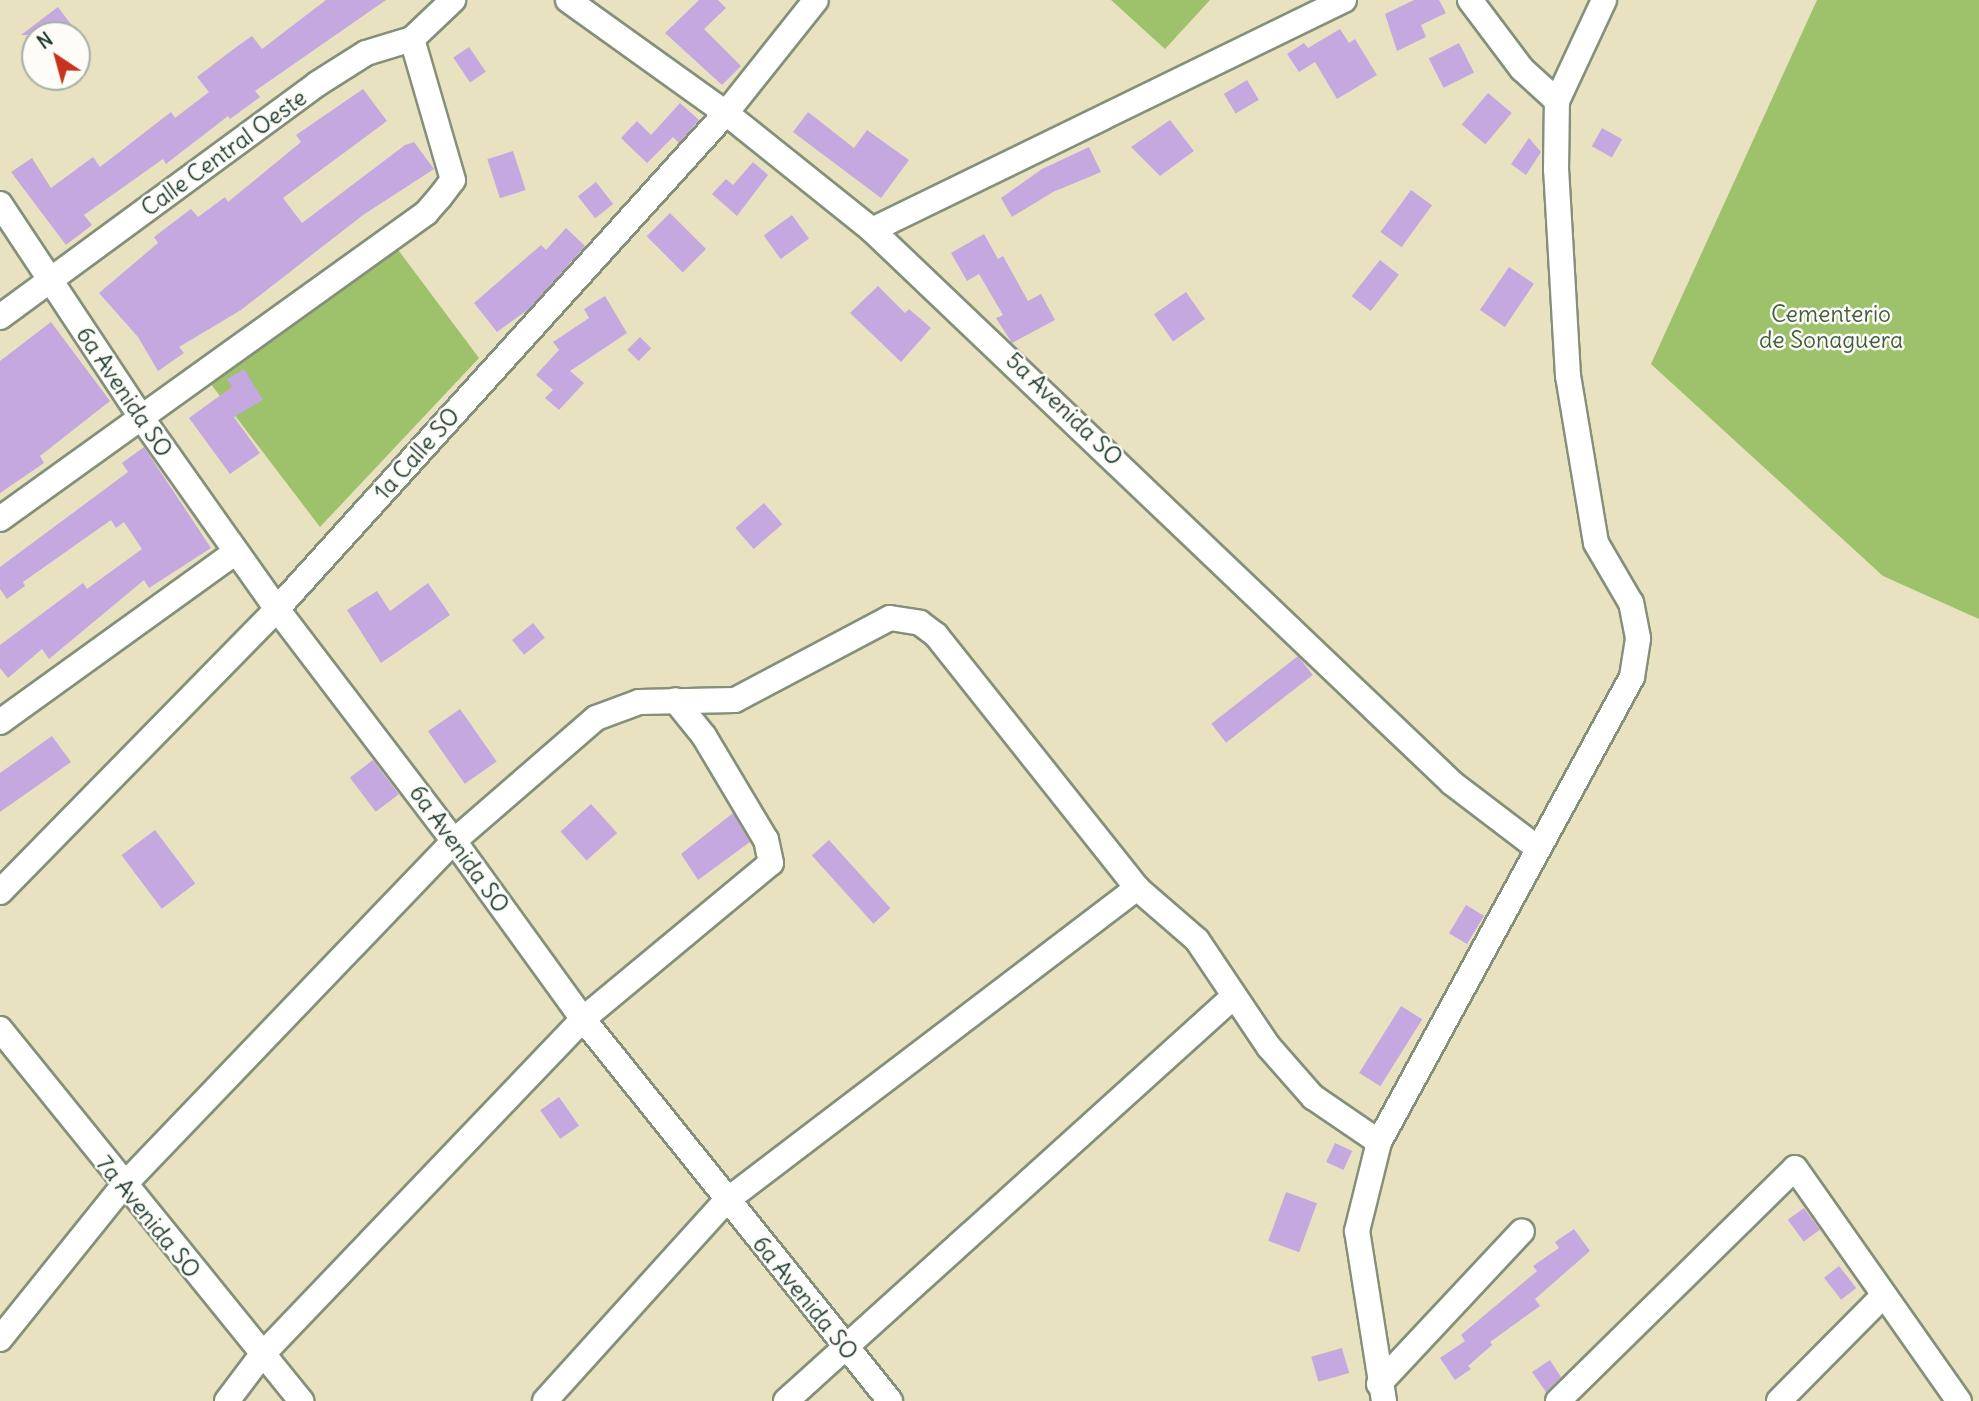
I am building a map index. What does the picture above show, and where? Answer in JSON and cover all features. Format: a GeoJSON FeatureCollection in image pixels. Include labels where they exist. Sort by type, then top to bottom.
{"type":"FeatureCollection","features":[{"type":"Feature","properties":{"kind":"street","name":"Calle Central Oeste"},"geometry":{"type":"LineString","coordinates":[[0,317],[317,84],[366,53],[412,39],[453,0]]}},
{"type":"Feature","properties":{"kind":"street","name":"5a Avenida SO"},"geometry":{"type":"LineString","coordinates":[[568,0],[726,113],[872,230],[1452,783],[1536,847]]}},
{"type":"Feature","properties":{"kind":"street","name":"1a Calle SO"},"geometry":{"type":"LineString","coordinates":[[0,892],[277,608],[726,113],[816,0]]}},
{"type":"Feature","properties":{"kind":"street"},"geometry":{"type":"LineString","coordinates":[[872,230],[1344,0]]}},
{"type":"Feature","properties":{"kind":"street"},"geometry":{"type":"LineString","coordinates":[[1470,0],[1521,69],[1557,101]]}},
{"type":"Feature","properties":{"kind":"street"},"geometry":{"type":"LineString","coordinates":[[1382,1392],[1357,1231],[1379,1142],[1536,847],[1632,677],[1638,638],[1631,603],[1596,543],[1569,376],[1556,170],[1557,101],[1604,0]]}},
{"type":"Feature","properties":{"kind":"street"},"geometry":{"type":"LineString","coordinates":[[0,519],[426,213],[453,180],[412,39]]}},
{"type":"Feature","properties":{"kind":"street","name":"6a Avenida SO"},"geometry":{"type":"LineString","coordinates":[[0,204],[141,417],[277,608],[454,841],[583,1019],[726,1201],[890,1401]]}},
{"type":"Feature","properties":{"kind":"street"},"geometry":{"type":"LineString","coordinates":[[0,722],[236,552]]}},
{"type":"Feature","properties":{"kind":"street"},"geometry":{"type":"LineString","coordinates":[[0,1339],[123,1186],[454,841],[596,718],[639,702],[735,700],[890,618],[920,623],[936,635],[1137,888],[1197,940],[1232,998],[1313,1097],[1379,1142]]}},
{"type":"Feature","properties":{"kind":"street"},"geometry":{"type":"LineString","coordinates":[[227,1401],[261,1356],[583,1019],[771,863],[761,831],[704,736],[675,700]]}},
{"type":"Feature","properties":{"kind":"street"},"geometry":{"type":"LineString","coordinates":[[545,1401],[726,1201],[1137,888]]}},
{"type":"Feature","properties":{"kind":"street"},"geometry":{"type":"LineString","coordinates":[[786,1401],[1232,998]]}},
{"type":"Feature","properties":{"kind":"street","name":"7a Avenida SO"},"geometry":{"type":"LineString","coordinates":[[0,1029],[123,1186],[300,1401]]}},
{"type":"Feature","properties":{"kind":"street"},"geometry":{"type":"LineString","coordinates":[[1558,1401],[1795,1168],[1959,1401]]}},
{"type":"Feature","properties":{"kind":"street"},"geometry":{"type":"LineString","coordinates":[[1382,1392],[1522,1231]]}},
{"type":"Feature","properties":{"kind":"street"},"geometry":{"type":"LineString","coordinates":[[1779,1401],[1884,1295]]}},
{"type":"Feature","properties":{"kind":"green space"},"geometry":{"type":"Polygon","coordinates":[[[1111,0],[1210,0],[1165,49],[1111,0]]]}},
{"type":"Feature","properties":{"kind":"green space","name":"Cementerio de Sonaguera"},"geometry":{"type":"Polygon","coordinates":[[[1817,0],[1979,0],[1979,619],[1883,576],[1651,364],[1817,0]]]}},
{"type":"Feature","properties":{"kind":"green space"},"geometry":{"type":"Polygon","coordinates":[[[396,247],[479,358],[320,527],[210,383],[396,247]]]}},
{"type":"Feature","properties":{"kind":"building"},"geometry":{"type":"Polygon","coordinates":[[[326,0],[386,0],[255,91],[260,97],[230,119],[228,116],[166,164],[163,159],[84,215],[92,225],[66,245],[11,172],[32,158],[51,188],[93,157],[100,167],[171,112],[175,118],[209,92],[197,77],[235,48],[252,36],[262,49],[326,0]]]}},
{"type":"Feature","properties":{"kind":"building"},"geometry":{"type":"Polygon","coordinates":[[[699,0],[718,0],[726,8],[704,29],[741,66],[722,85],[665,33],[699,0]]]}},
{"type":"Feature","properties":{"kind":"building"},"geometry":{"type":"Polygon","coordinates":[[[1414,0],[1439,0],[1446,13],[1421,25],[1426,37],[1397,51],[1385,14],[1414,0]]]}},
{"type":"Feature","properties":{"kind":"building"},"geometry":{"type":"Polygon","coordinates":[[[58,7],[68,21],[40,21],[58,7]]]}},
{"type":"Feature","properties":{"kind":"building"},"geometry":{"type":"Polygon","coordinates":[[[1340,29],[1349,43],[1355,39],[1377,75],[1337,99],[1315,62],[1299,72],[1287,54],[1304,43],[1308,48],[1340,29]]]}},
{"type":"Feature","properties":{"kind":"building"},"geometry":{"type":"Polygon","coordinates":[[[1459,43],[1474,72],[1444,88],[1429,58],[1459,43]]]}},
{"type":"Feature","properties":{"kind":"building"},"geometry":{"type":"Polygon","coordinates":[[[469,47],[486,72],[470,82],[453,58],[469,47]]]}},
{"type":"Feature","properties":{"kind":"building"},"geometry":{"type":"Polygon","coordinates":[[[1247,80],[1259,100],[1236,114],[1224,94],[1247,80]]]}},
{"type":"Feature","properties":{"kind":"building"},"geometry":{"type":"Polygon","coordinates":[[[363,89],[387,121],[283,198],[302,223],[405,145],[414,142],[434,169],[363,215],[241,310],[179,347],[184,353],[158,371],[138,337],[99,293],[158,243],[154,237],[191,209],[198,217],[225,197],[228,202],[301,142],[296,135],[363,89]]]}},
{"type":"Feature","properties":{"kind":"building"},"geometry":{"type":"Polygon","coordinates":[[[1488,93],[1512,113],[1485,144],[1462,124],[1488,93]]]}},
{"type":"Feature","properties":{"kind":"building"},"geometry":{"type":"Polygon","coordinates":[[[680,103],[699,120],[679,143],[673,137],[647,163],[621,138],[637,121],[651,135],[680,103]]]}},
{"type":"Feature","properties":{"kind":"building"},"geometry":{"type":"Polygon","coordinates":[[[808,112],[854,148],[867,130],[909,160],[881,198],[793,132],[808,112]]]}},
{"type":"Feature","properties":{"kind":"building"},"geometry":{"type":"Polygon","coordinates":[[[1170,120],[1194,151],[1160,176],[1131,147],[1170,120]]]}},
{"type":"Feature","properties":{"kind":"building"},"geometry":{"type":"Polygon","coordinates":[[[1602,128],[1622,139],[1612,158],[1592,146],[1602,128]]]}},
{"type":"Feature","properties":{"kind":"building"},"geometry":{"type":"Polygon","coordinates":[[[1529,138],[1541,152],[1526,175],[1511,164],[1529,138]]]}},
{"type":"Feature","properties":{"kind":"building"},"geometry":{"type":"Polygon","coordinates":[[[1089,147],[1101,172],[1053,192],[1012,217],[1001,198],[1042,169],[1089,147]]]}},
{"type":"Feature","properties":{"kind":"building"},"geometry":{"type":"Polygon","coordinates":[[[513,151],[526,190],[500,198],[487,159],[513,151]]]}},
{"type":"Feature","properties":{"kind":"building"},"geometry":{"type":"Polygon","coordinates":[[[753,162],[768,175],[737,216],[712,194],[726,179],[733,185],[753,162]]]}},
{"type":"Feature","properties":{"kind":"building"},"geometry":{"type":"Polygon","coordinates":[[[596,182],[613,204],[595,218],[578,196],[596,182]]]}},
{"type":"Feature","properties":{"kind":"building"},"geometry":{"type":"Polygon","coordinates":[[[1411,190],[1432,205],[1401,247],[1380,232],[1411,190]]]}},
{"type":"Feature","properties":{"kind":"building"},"geometry":{"type":"Polygon","coordinates":[[[670,213],[706,249],[683,272],[647,236],[670,213]]]}},
{"type":"Feature","properties":{"kind":"building"},"geometry":{"type":"Polygon","coordinates":[[[792,215],[809,238],[781,259],[764,236],[792,215]]]}},
{"type":"Feature","properties":{"kind":"building"},"geometry":{"type":"Polygon","coordinates":[[[566,228],[585,246],[530,308],[497,332],[474,303],[541,245],[546,250],[566,228]]]}},
{"type":"Feature","properties":{"kind":"building"},"geometry":{"type":"Polygon","coordinates":[[[984,234],[998,259],[1003,256],[1028,301],[1041,294],[1055,320],[1012,343],[996,318],[1003,315],[979,274],[967,281],[951,253],[984,234]]]}},
{"type":"Feature","properties":{"kind":"building"},"geometry":{"type":"Polygon","coordinates":[[[1380,260],[1399,275],[1371,311],[1352,296],[1380,260]]]}},
{"type":"Feature","properties":{"kind":"building"},"geometry":{"type":"Polygon","coordinates":[[[1509,267],[1534,284],[1505,327],[1480,310],[1509,267]]]}},
{"type":"Feature","properties":{"kind":"building"},"geometry":{"type":"Polygon","coordinates":[[[878,286],[905,313],[909,309],[931,328],[901,362],[850,313],[878,286]]]}},
{"type":"Feature","properties":{"kind":"building"},"geometry":{"type":"Polygon","coordinates":[[[1186,292],[1205,319],[1173,341],[1154,314],[1186,292]]]}},
{"type":"Feature","properties":{"kind":"building"},"geometry":{"type":"Polygon","coordinates":[[[605,296],[627,333],[570,371],[584,383],[559,410],[545,398],[553,390],[536,375],[559,350],[553,342],[589,318],[584,309],[605,296]]]}},
{"type":"Feature","properties":{"kind":"building"},"geometry":{"type":"Polygon","coordinates":[[[51,322],[110,401],[40,456],[44,463],[0,493],[0,361],[51,322]]]}},
{"type":"Feature","properties":{"kind":"building"},"geometry":{"type":"Polygon","coordinates":[[[640,337],[651,348],[639,361],[627,350],[640,337]]]}},
{"type":"Feature","properties":{"kind":"building"},"geometry":{"type":"Polygon","coordinates":[[[244,369],[263,400],[234,417],[260,453],[230,474],[189,418],[232,387],[227,379],[244,369]]]}},
{"type":"Feature","properties":{"kind":"building"},"geometry":{"type":"Polygon","coordinates":[[[144,447],[211,548],[149,588],[144,580],[49,659],[42,649],[8,678],[0,668],[0,645],[83,583],[87,589],[142,549],[124,522],[116,528],[111,520],[23,582],[25,586],[7,599],[0,589],[0,567],[128,472],[122,463],[144,447]]]}},
{"type":"Feature","properties":{"kind":"building"},"geometry":{"type":"Polygon","coordinates":[[[764,503],[782,524],[754,549],[735,528],[764,503]]]}},
{"type":"Feature","properties":{"kind":"building"},"geometry":{"type":"Polygon","coordinates":[[[428,583],[450,615],[381,663],[347,610],[377,591],[390,611],[428,583]]]}},
{"type":"Feature","properties":{"kind":"building"},"geometry":{"type":"Polygon","coordinates":[[[533,623],[545,638],[524,655],[512,640],[533,623]]]}},
{"type":"Feature","properties":{"kind":"building"},"geometry":{"type":"Polygon","coordinates":[[[1298,656],[1313,675],[1226,743],[1211,724],[1298,656]]]}},
{"type":"Feature","properties":{"kind":"building"},"geometry":{"type":"Polygon","coordinates":[[[460,709],[497,761],[465,784],[428,731],[460,709]]]}},
{"type":"Feature","properties":{"kind":"building"},"geometry":{"type":"Polygon","coordinates":[[[52,736],[71,762],[0,812],[0,773],[52,736]]]}},
{"type":"Feature","properties":{"kind":"building"},"geometry":{"type":"Polygon","coordinates":[[[373,760],[399,794],[376,812],[350,777],[373,760]]]}},
{"type":"Feature","properties":{"kind":"building"},"geometry":{"type":"Polygon","coordinates":[[[591,804],[617,833],[587,860],[561,831],[591,804]]]}},
{"type":"Feature","properties":{"kind":"building"},"geometry":{"type":"Polygon","coordinates":[[[733,813],[750,842],[698,880],[681,854],[733,813]]]}},
{"type":"Feature","properties":{"kind":"building"},"geometry":{"type":"Polygon","coordinates":[[[155,830],[195,884],[162,909],[121,855],[155,830]]]}},
{"type":"Feature","properties":{"kind":"building"},"geometry":{"type":"Polygon","coordinates":[[[829,840],[891,908],[873,924],[812,855],[829,840]]]}},
{"type":"Feature","properties":{"kind":"building"},"geometry":{"type":"Polygon","coordinates":[[[1466,905],[1484,916],[1467,944],[1449,933],[1466,905]]]}},
{"type":"Feature","properties":{"kind":"building"},"geometry":{"type":"Polygon","coordinates":[[[1401,1006],[1422,1019],[1380,1086],[1359,1073],[1401,1006]]]}},
{"type":"Feature","properties":{"kind":"building"},"geometry":{"type":"Polygon","coordinates":[[[559,1097],[579,1126],[560,1139],[540,1110],[559,1097]]]}},
{"type":"Feature","properties":{"kind":"building"},"geometry":{"type":"Polygon","coordinates":[[[1335,1143],[1352,1151],[1343,1170],[1326,1162],[1335,1143]]]}},
{"type":"Feature","properties":{"kind":"building"},"geometry":{"type":"Polygon","coordinates":[[[1286,1192],[1317,1203],[1299,1252],[1268,1241],[1286,1192]]]}},
{"type":"Feature","properties":{"kind":"building"},"geometry":{"type":"Polygon","coordinates":[[[1804,1208],[1820,1230],[1804,1242],[1788,1220],[1804,1208]]]}},
{"type":"Feature","properties":{"kind":"building"},"geometry":{"type":"Polygon","coordinates":[[[1574,1229],[1590,1251],[1535,1299],[1540,1306],[1490,1342],[1492,1345],[1468,1366],[1471,1369],[1455,1380],[1440,1358],[1465,1341],[1461,1335],[1537,1271],[1533,1266],[1559,1248],[1555,1242],[1574,1229]]]}},
{"type":"Feature","properties":{"kind":"building"},"geometry":{"type":"Polygon","coordinates":[[[1839,1266],[1856,1288],[1841,1300],[1824,1278],[1839,1266]]]}},
{"type":"Feature","properties":{"kind":"building"},"geometry":{"type":"Polygon","coordinates":[[[1342,1348],[1349,1373],[1318,1382],[1311,1357],[1342,1348]]]}},
{"type":"Feature","properties":{"kind":"building"},"geometry":{"type":"Polygon","coordinates":[[[1550,1360],[1561,1377],[1546,1392],[1532,1372],[1550,1360]]]}}]}
